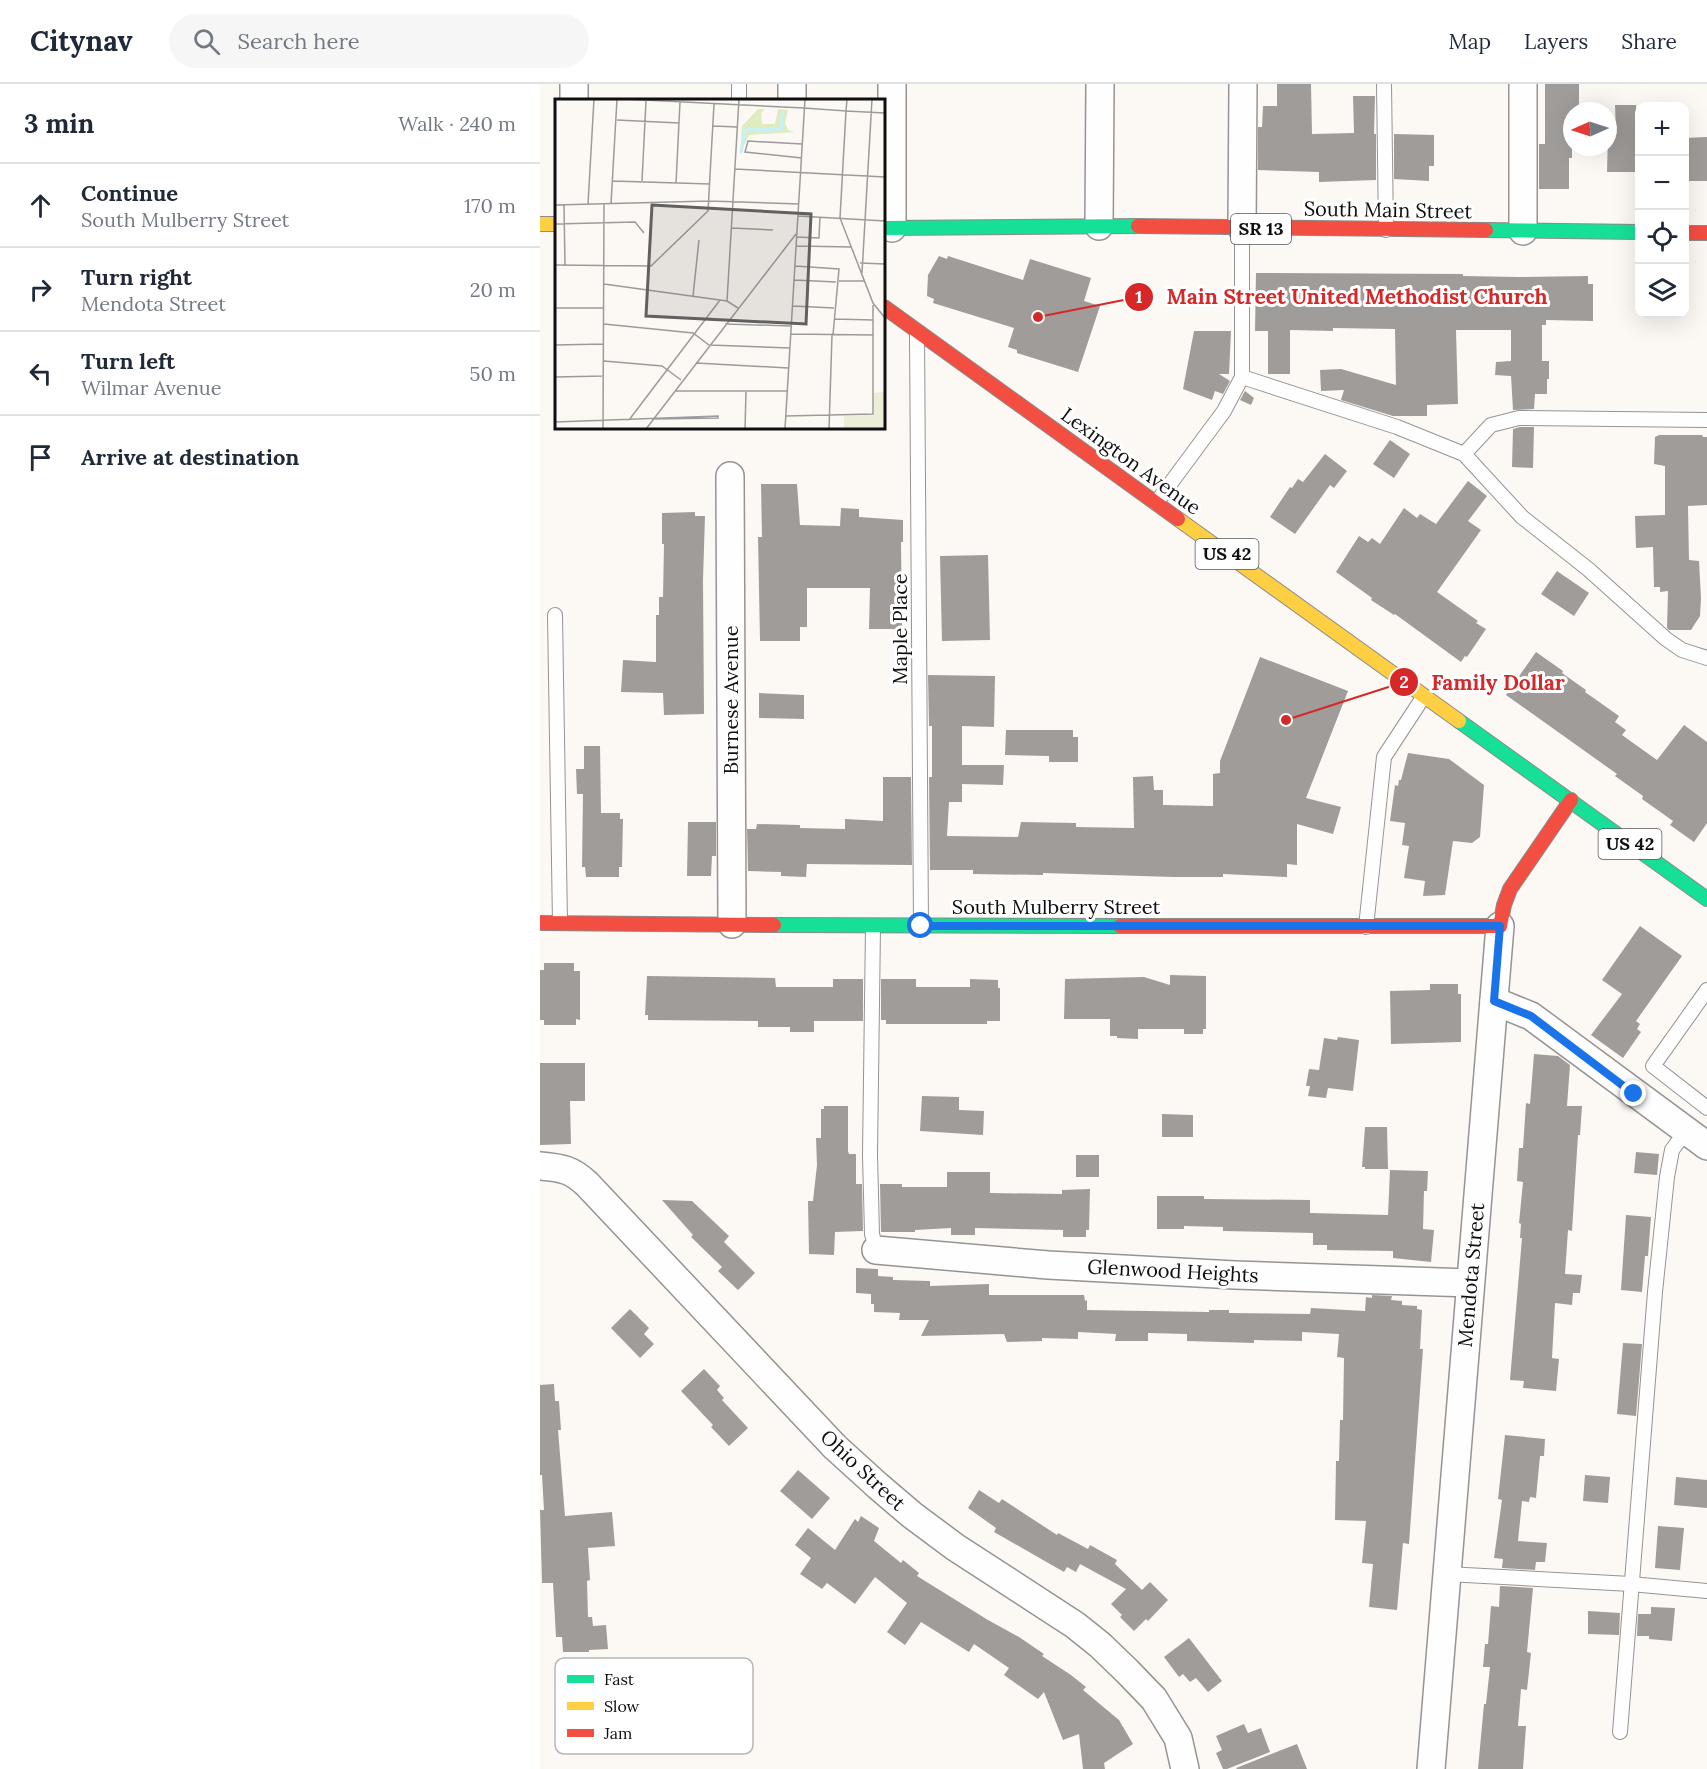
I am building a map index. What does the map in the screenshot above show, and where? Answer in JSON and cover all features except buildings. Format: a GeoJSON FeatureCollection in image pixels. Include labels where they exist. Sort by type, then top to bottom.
{"type":"FeatureCollection","features":[{"type":"Feature","properties":{"kind":"main road","name":"South Main Street"},"geometry":{"type":"LineString","coordinates":[[888,228],[1098,226],[1635,232]]}},
{"type":"Feature","properties":{"kind":"main road"},"geometry":{"type":"LineString","coordinates":[[1689,233],[1707,233]]}},
{"type":"Feature","properties":{"kind":"main road","name":"Lexington Avenue"},"geometry":{"type":"LineString","coordinates":[[885,308],[1707,900]]}},
{"type":"Feature","properties":{"kind":"main road","name":"Mendota Street"},"geometry":{"type":"LineString","coordinates":[[1500,926],[1510,889],[1571,800]]}},
{"type":"Feature","properties":{"kind":"main road","name":"South Mulberry Street"},"geometry":{"type":"LineString","coordinates":[[540,923],[873,926],[1500,926]]}},
{"type":"Feature","properties":{"kind":"street"},"geometry":{"type":"LineString","coordinates":[[888,228],[892,84]]}},
{"type":"Feature","properties":{"kind":"street"},"geometry":{"type":"LineString","coordinates":[[1098,226],[1100,84]]}},
{"type":"Feature","properties":{"kind":"street"},"geometry":{"type":"LineString","coordinates":[[1242,228],[1243,84]]}},
{"type":"Feature","properties":{"kind":"street"},"geometry":{"type":"LineString","coordinates":[[1523,84],[1523,231]]}},
{"type":"Feature","properties":{"kind":"street","name":"Burnese Avenue"},"geometry":{"type":"LineString","coordinates":[[730,476],[732,924]]}},
{"type":"Feature","properties":{"kind":"street","name":"Mendota Street"},"geometry":{"type":"LineString","coordinates":[[1431,1769],[1500,926]]}},
{"type":"Feature","properties":{"kind":"street"},"geometry":{"type":"LineString","coordinates":[[1494,1001],[1531,1016],[1696,1138]]}},
{"type":"Feature","properties":{"kind":"street","name":"Ohio Street"},"geometry":{"type":"LineString","coordinates":[[540,1166],[560,1168],[574,1173],[587,1184],[835,1447],[912,1515],[1044,1604],[1100,1645],[1154,1699],[1178,1738],[1185,1769]]}},
{"type":"Feature","properties":{"kind":"street","name":"Glenwood Heights"},"geometry":{"type":"LineString","coordinates":[[876,1250],[1071,1266],[1234,1275],[1470,1283]]}},
{"type":"Feature","properties":{"kind":"lane"},"geometry":{"type":"LineString","coordinates":[[1384,84],[1386,230]]}},
{"type":"Feature","properties":{"kind":"lane"},"geometry":{"type":"LineString","coordinates":[[1156,503],[1224,411],[1242,377],[1242,228]]}},
{"type":"Feature","properties":{"kind":"lane","name":"Maple Place"},"geometry":{"type":"LineString","coordinates":[[917,331],[921,926]]}},
{"type":"Feature","properties":{"kind":"lane"},"geometry":{"type":"LineString","coordinates":[[1242,377],[1397,427],[1464,454],[1522,517],[1588,569],[1666,639],[1682,650],[1707,658]]}},
{"type":"Feature","properties":{"kind":"lane"},"geometry":{"type":"LineString","coordinates":[[1464,454],[1491,425],[1519,418],[1707,420]]}},
{"type":"Feature","properties":{"kind":"lane"},"geometry":{"type":"LineString","coordinates":[[555,615],[560,922]]}},
{"type":"Feature","properties":{"kind":"lane"},"geometry":{"type":"LineString","coordinates":[[1366,927],[1384,757],[1424,696]]}},
{"type":"Feature","properties":{"kind":"lane"},"geometry":{"type":"LineString","coordinates":[[873,926],[870,1155],[872,1234],[876,1250]]}},
{"type":"Feature","properties":{"kind":"lane"},"geometry":{"type":"LineString","coordinates":[[1707,990],[1653,1066],[1707,1108]]}},
{"type":"Feature","properties":{"kind":"lane"},"geometry":{"type":"LineString","coordinates":[[1620,1732],[1655,1292],[1667,1177],[1672,1150],[1696,1138]]}},
{"type":"Feature","properties":{"kind":"lane"},"geometry":{"type":"LineString","coordinates":[[1447,1574],[1631,1584],[1707,1591]]}},
{"type":"Feature","properties":{"kind":"traffic: fast"},"geometry":{"type":"LineString","coordinates":[[885,228],[1138,226]]}},
{"type":"Feature","properties":{"kind":"traffic: fast"},"geometry":{"type":"LineString","coordinates":[[1486,230],[1635,232]]}},
{"type":"Feature","properties":{"kind":"traffic: fast"},"geometry":{"type":"LineString","coordinates":[[1459,721],[1707,899]]}},
{"type":"Feature","properties":{"kind":"traffic: fast"},"geometry":{"type":"LineString","coordinates":[[774,925],[1120,926]]}},
{"type":"Feature","properties":{"kind":"traffic: slow"},"geometry":{"type":"LineString","coordinates":[[540,224],[555,224]]}},
{"type":"Feature","properties":{"kind":"traffic: slow"},"geometry":{"type":"LineString","coordinates":[[1178,519],[1459,721]]}},
{"type":"Feature","properties":{"kind":"traffic: jam"},"geometry":{"type":"LineString","coordinates":[[1138,226],[1486,230]]}},
{"type":"Feature","properties":{"kind":"traffic: jam"},"geometry":{"type":"LineString","coordinates":[[1689,233],[1707,233]]}},
{"type":"Feature","properties":{"kind":"traffic: jam"},"geometry":{"type":"LineString","coordinates":[[885,308],[1178,519]]}},
{"type":"Feature","properties":{"kind":"traffic: jam"},"geometry":{"type":"LineString","coordinates":[[1120,926],[1500,926],[1510,889],[1571,800]]}},
{"type":"Feature","properties":{"kind":"traffic: jam"},"geometry":{"type":"LineString","coordinates":[[540,923],[774,925]]}},
{"type":"Feature","properties":{"kind":"place","name":"Main Street United Methodist Church"},"geometry":{"type":"Point","coordinates":[1038,317]}},
{"type":"Feature","properties":{"kind":"place","name":"Family Dollar"},"geometry":{"type":"Point","coordinates":[1286,720]}},
{"type":"Feature","properties":{"kind":"route"},"geometry":{"type":"LineString","coordinates":[[921,926],[1500,926],[1494,1001],[1531,1016],[1634,1094]]}}]}
